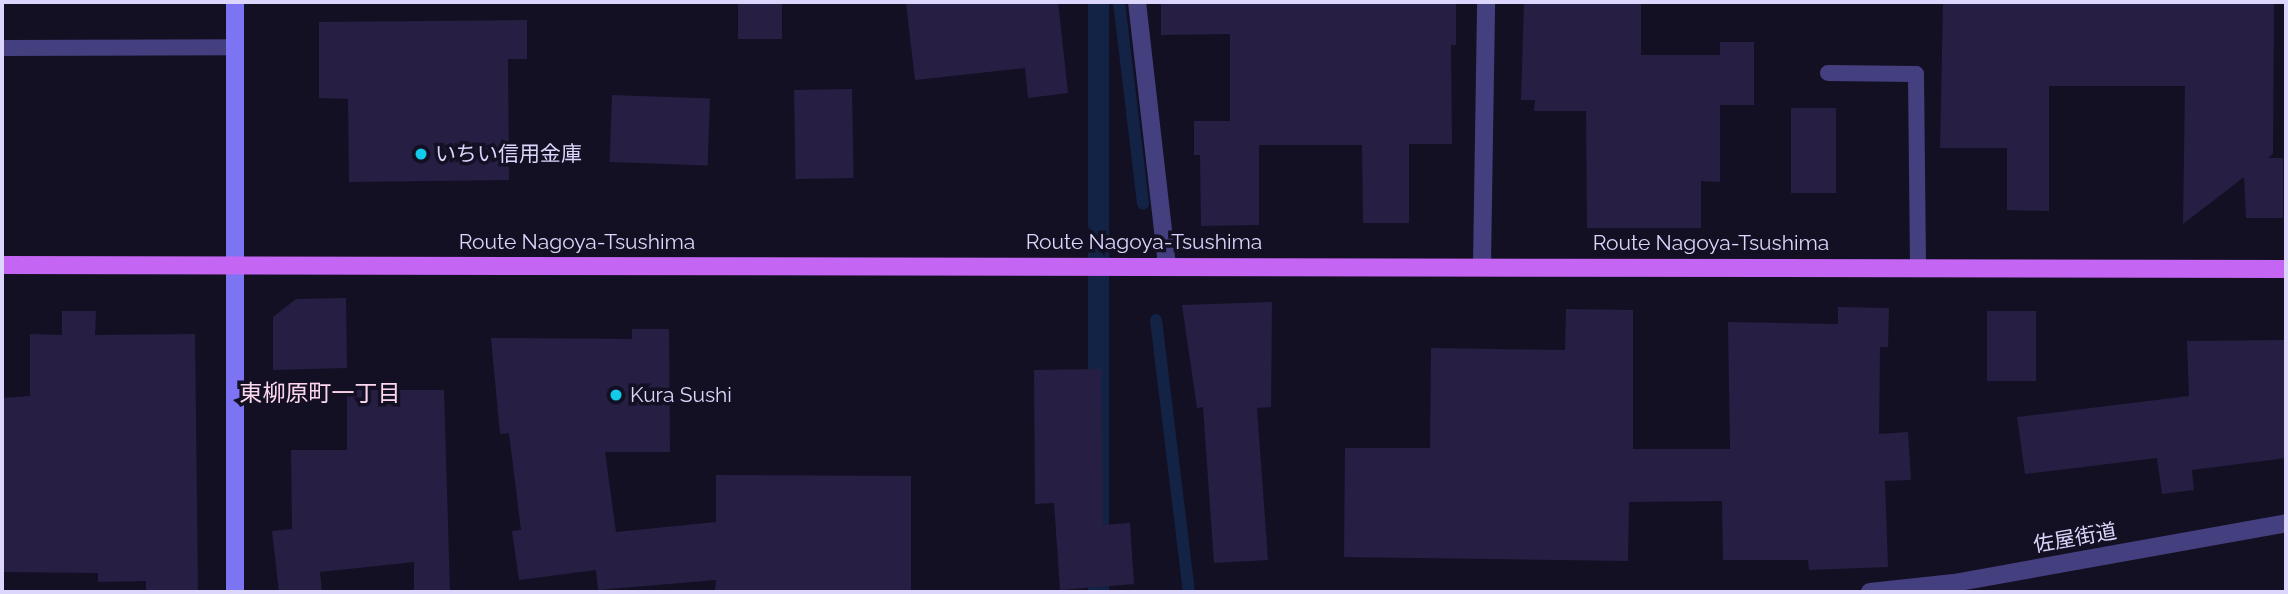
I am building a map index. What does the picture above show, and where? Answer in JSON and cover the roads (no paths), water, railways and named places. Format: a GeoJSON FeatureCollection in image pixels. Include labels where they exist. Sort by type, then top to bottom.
{"type":"FeatureCollection","features":[{"type":"Feature","properties":{"kind":"main road","name":"Route Nagoya-Tsushima"},"geometry":{"type":"LineString","coordinates":[[2,265],[1482,264],[2286,268]]}},
{"type":"Feature","properties":{"kind":"street"},"geometry":{"type":"LineString","coordinates":[[235,592],[236,2]]}},
{"type":"Feature","properties":{"kind":"street"},"geometry":{"type":"LineString","coordinates":[[1137,2],[1164,265]]}},
{"type":"Feature","properties":{"kind":"street"},"geometry":{"type":"LineString","coordinates":[[1482,264],[1486,2]]}},
{"type":"Feature","properties":{"kind":"street","name":"佐屋街道"},"geometry":{"type":"LineString","coordinates":[[1870,592],[1954,583],[2286,523]]}},
{"type":"Feature","properties":{"kind":"lane"},"geometry":{"type":"LineString","coordinates":[[2,48],[235,47]]}},
{"type":"Feature","properties":{"kind":"lane"},"geometry":{"type":"LineString","coordinates":[[1828,73],[1916,74],[1918,267]]}},
{"type":"Feature","properties":{"kind":"water"},"geometry":{"type":"Polygon","coordinates":[[[1088,2],[1109,2],[1109,592],[1088,592],[1088,2]]]}},
{"type":"Feature","properties":{"kind":"waterway"},"geometry":{"type":"LineString","coordinates":[[1119,2],[1143,204]]}},
{"type":"Feature","properties":{"kind":"waterway"},"geometry":{"type":"LineString","coordinates":[[1156,320],[1189,592]]}},
{"type":"Feature","properties":{"kind":"place","name":"いちい信用金庫"},"geometry":{"type":"Point","coordinates":[421,154]}},
{"type":"Feature","properties":{"kind":"place","name":"Kura Sushi"},"geometry":{"type":"Point","coordinates":[616,395]}},
{"type":"Feature","properties":{"kind":"district","name":"東柳原町一丁目"},"geometry":{"type":"Point","coordinates":[320,393]}}]}
